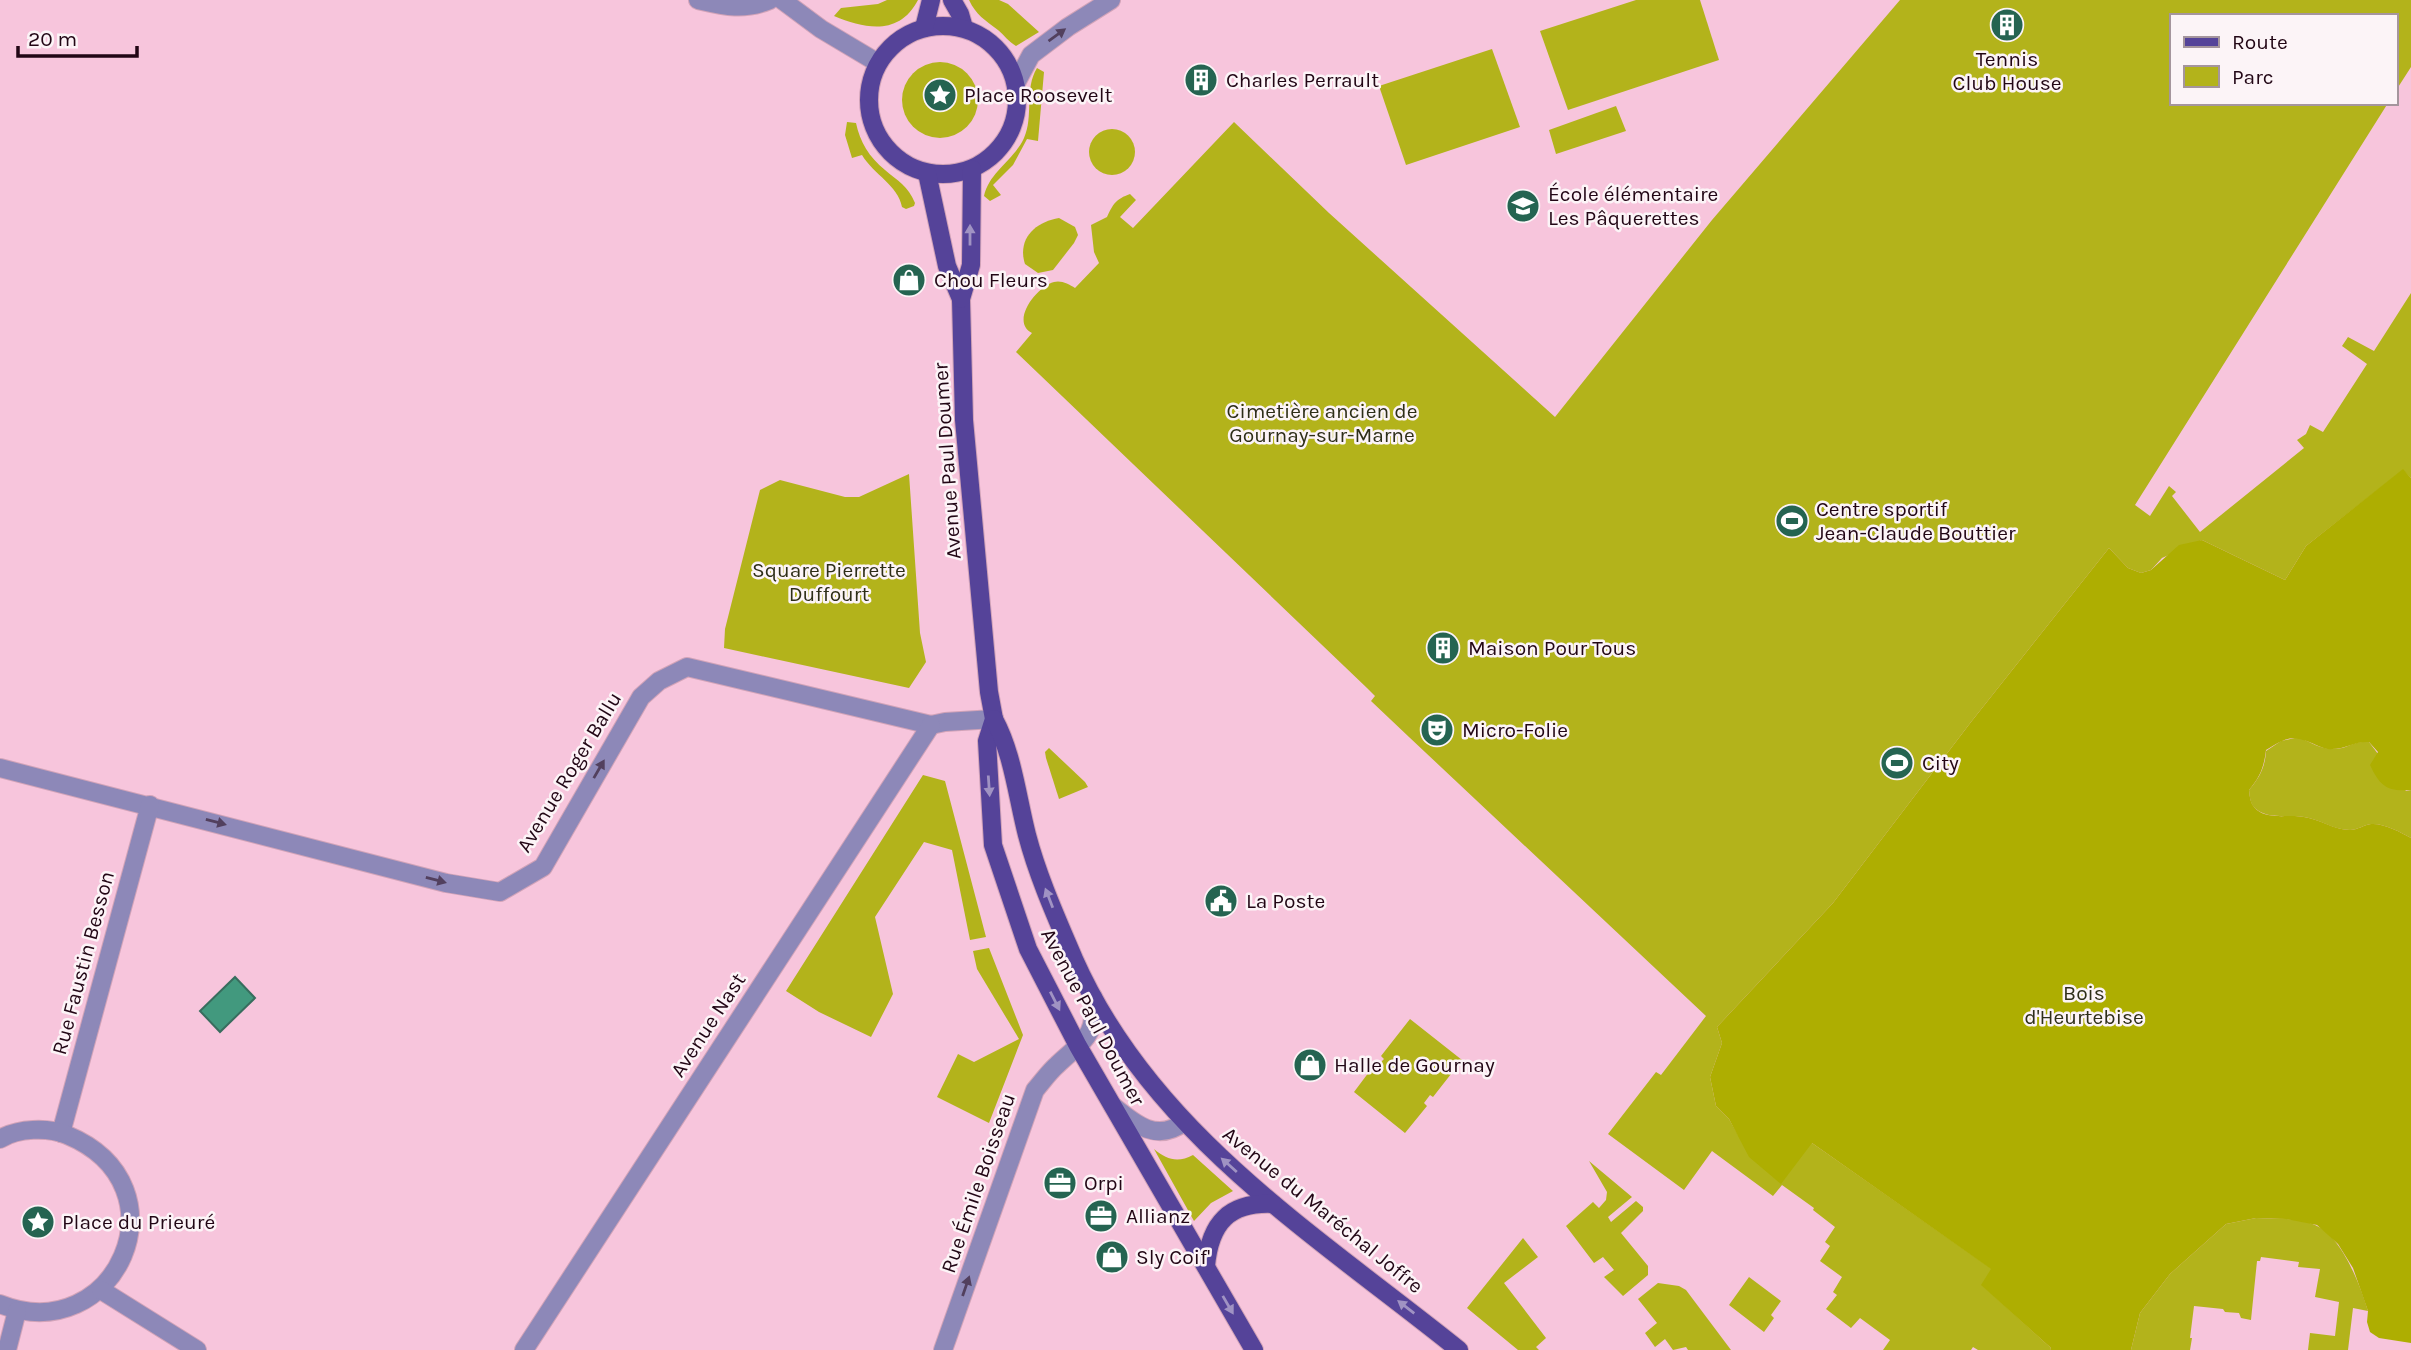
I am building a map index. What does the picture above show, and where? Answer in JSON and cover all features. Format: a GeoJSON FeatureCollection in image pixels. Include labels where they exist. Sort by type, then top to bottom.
{"type":"FeatureCollection","features":[{"type":"Feature","properties":{"kind":"main road"},"geometry":{"type":"LineString","coordinates":[[924,28],[931,0]]}},
{"type":"Feature","properties":{"kind":"main road"},"geometry":{"type":"LineString","coordinates":[[951,0],[960,14],[964,28]]}},
{"type":"Feature","properties":{"kind":"main road"},"geometry":{"type":"LineString","coordinates":[[924,28],[964,28],[982,36],[997,49],[1009,65],[1016,83],[1018,104],[1014,124],[1004,143],[990,159],[972,169],[949,175],[927,173],[905,164],[887,150],[874,130],[869,108],[870,84],[878,63],[890,47],[905,35],[924,28]]}},
{"type":"Feature","properties":{"kind":"main road","name":"Avenue Paul Doumer"},"geometry":{"type":"LineString","coordinates":[[972,169],[971,265],[961,299],[964,420],[989,692],[994,719],[987,741],[993,845],[1028,949],[1078,1046],[1254,1350]]}},
{"type":"Feature","properties":{"kind":"main road","name":"Avenue Paul Doumer"},"geometry":{"type":"LineString","coordinates":[[927,173],[947,267],[961,299]]}},
{"type":"Feature","properties":{"kind":"main road","name":"Avenue du Maréchal Joffre"},"geometry":{"type":"LineString","coordinates":[[994,719],[1005,738],[1028,838],[1049,899],[1093,998],[1145,1077],[1184,1122],[1273,1204],[1459,1350]]}},
{"type":"Feature","properties":{"kind":"main road"},"geometry":{"type":"LineString","coordinates":[[1206,1266],[1212,1234],[1221,1221],[1247,1205],[1273,1204]]}},
{"type":"Feature","properties":{"kind":"street"},"geometry":{"type":"LineString","coordinates":[[698,0],[732,8],[756,6],[769,0]]}},
{"type":"Feature","properties":{"kind":"street"},"geometry":{"type":"LineString","coordinates":[[782,0],[821,29],[878,63]]}},
{"type":"Feature","properties":{"kind":"street"},"geometry":{"type":"LineString","coordinates":[[1016,83],[1031,55],[1111,0]]}},
{"type":"Feature","properties":{"kind":"street","name":"Avenue Roger Ballu"},"geometry":{"type":"LineString","coordinates":[[0,768],[446,883],[500,892],[543,867],[641,697],[659,681],[687,667],[931,725]]}},
{"type":"Feature","properties":{"kind":"street"},"geometry":{"type":"LineString","coordinates":[[931,725],[994,719]]}},
{"type":"Feature","properties":{"kind":"street","name":"Avenue Nast"},"geometry":{"type":"LineString","coordinates":[[524,1350],[931,725]]}},
{"type":"Feature","properties":{"kind":"street","name":"Rue Faustin Besson"},"geometry":{"type":"LineString","coordinates":[[61,1133],[150,805]]}},
{"type":"Feature","properties":{"kind":"street","name":"Rue Émile Boisseau"},"geometry":{"type":"LineString","coordinates":[[943,1350],[1035,1090],[1054,1067],[1086,1040],[1095,1013],[1093,998]]}},
{"type":"Feature","properties":{"kind":"street"},"geometry":{"type":"LineString","coordinates":[[1113,1106],[1131,1121],[1158,1132],[1172,1131],[1184,1122]]}},
{"type":"Feature","properties":{"kind":"street"},"geometry":{"type":"LineString","coordinates":[[0,1139],[33,1130],[61,1133],[87,1144],[109,1162],[124,1186],[131,1213],[129,1241],[119,1268],[101,1290],[76,1306],[47,1314],[8,1308],[6,1350]]}},
{"type":"Feature","properties":{"kind":"street"},"geometry":{"type":"LineString","coordinates":[[101,1290],[197,1350]]}},
{"type":"Feature","properties":{"kind":"green space"},"geometry":{"type":"Polygon","coordinates":[[[887,0],[918,0],[910,12],[892,24],[870,26],[834,16],[841,8],[878,4],[887,0]]]}},
{"type":"Feature","properties":{"kind":"green space"},"geometry":{"type":"Polygon","coordinates":[[[969,0],[999,0],[1008,4],[1039,32],[1016,46],[981,17],[969,0]]]}},
{"type":"Feature","properties":{"kind":"green space"},"geometry":{"type":"Polygon","coordinates":[[[1636,0],[1700,0],[1719,60],[1568,110],[1540,31],[1636,0]]]}},
{"type":"Feature","properties":{"kind":"green space","name":"Centre sportif Jean-Claude Bouttier"},"geometry":{"type":"Polygon","coordinates":[[[1900,0],[2411,0],[2411,67],[2397,89],[2397,14],[2170,14],[2170,105],[2387,105],[2135,505],[2150,516],[2169,486],[2176,492],[2172,496],[2200,532],[2304,448],[2297,440],[2306,434],[2310,425],[2323,432],[2367,364],[2342,346],[2348,337],[2374,351],[2411,293],[2411,478],[2403,470],[2306,546],[2285,580],[2202,540],[2162,558],[2151,570],[2141,573],[2128,568],[2109,548],[1971,722],[1833,903],[1717,1027],[1722,1043],[1710,1077],[1716,1106],[1729,1119],[1738,1135],[1812,1143],[1992,1269],[1982,1285],[2051,1348],[2050,1350],[1978,1350],[1973,1347],[1971,1350],[1883,1350],[1890,1340],[1860,1318],[1851,1328],[1826,1309],[1837,1295],[1833,1292],[1842,1277],[1820,1261],[1830,1246],[1825,1242],[1835,1227],[1813,1210],[1814,1208],[1782,1185],[1773,1196],[1712,1151],[1684,1190],[1608,1134],[1656,1072],[1661,1075],[1706,1016],[1371,701],[1375,696],[1367,688],[1016,352],[1032,333],[1026,328],[1024,321],[1033,297],[1054,282],[1062,282],[1075,288],[1099,263],[1094,252],[1091,225],[1107,217],[1115,202],[1130,194],[1136,200],[1120,217],[1133,228],[1234,122],[1329,213],[1555,417],[1712,220],[1900,0]]]}},
{"type":"Feature","properties":{"kind":"green space"},"geometry":{"type":"Polygon","coordinates":[[[1492,49],[1520,127],[1406,165],[1379,86],[1492,49]]]}},
{"type":"Feature","properties":{"kind":"green space"},"geometry":{"type":"Polygon","coordinates":[[[940,62],[955,65],[967,73],[975,85],[978,100],[975,115],[967,127],[955,135],[940,138],[925,135],[913,127],[905,115],[902,100],[905,85],[913,73],[925,65],[940,62]]]}},
{"type":"Feature","properties":{"kind":"green space"},"geometry":{"type":"Polygon","coordinates":[[[1037,68],[1044,72],[1038,141],[1027,139],[1013,165],[993,185],[1001,195],[990,201],[984,196],[991,180],[1020,146],[1027,130],[1031,85],[1037,68]]]}},
{"type":"Feature","properties":{"kind":"green space"},"geometry":{"type":"Polygon","coordinates":[[[1616,106],[1626,131],[1556,154],[1549,130],[1616,106]]]}},
{"type":"Feature","properties":{"kind":"green space"},"geometry":{"type":"Polygon","coordinates":[[[847,122],[856,123],[860,137],[870,154],[906,188],[915,203],[914,206],[906,209],[902,207],[896,192],[862,155],[852,158],[845,135],[847,122]]]}},
{"type":"Feature","properties":{"kind":"green space"},"geometry":{"type":"Polygon","coordinates":[[[1112,129],[1129,135],[1135,152],[1129,169],[1112,175],[1095,169],[1089,152],[1095,135],[1112,129]]]}},
{"type":"Feature","properties":{"kind":"green space"},"geometry":{"type":"Polygon","coordinates":[[[1059,218],[1075,227],[1078,235],[1053,270],[1038,273],[1025,264],[1023,255],[1026,240],[1042,223],[1059,218]]]}},
{"type":"Feature","properties":{"kind":"green space","name":"Bois d'Heurtebise"},"geometry":{"type":"Polygon","coordinates":[[[2403,469],[2411,478],[2411,790],[2390,789],[2381,783],[2370,765],[2378,752],[2369,742],[2330,749],[2291,738],[2266,750],[2261,772],[2249,790],[2253,805],[2267,815],[2304,817],[2344,830],[2376,824],[2392,828],[2411,838],[2411,1343],[2379,1338],[2370,1332],[2368,1311],[2353,1268],[2338,1244],[2317,1225],[2286,1219],[2256,1218],[2226,1224],[2170,1274],[2140,1313],[2131,1350],[2050,1350],[2051,1348],[1981,1285],[1991,1269],[1812,1143],[1781,1184],[1749,1157],[1729,1119],[1716,1106],[1710,1077],[1722,1043],[1717,1027],[1833,903],[1971,722],[2109,548],[2128,568],[2141,573],[2151,570],[2179,545],[2202,540],[2285,580],[2306,546],[2403,469]]]}},
{"type":"Feature","properties":{"kind":"green space","name":"Square Pierrette Duffourt"},"geometry":{"type":"Polygon","coordinates":[[[909,474],[920,633],[926,662],[909,688],[724,648],[725,629],[760,490],[780,480],[845,497],[859,497],[909,474]]]}},
{"type":"Feature","properties":{"kind":"green space"},"geometry":{"type":"Polygon","coordinates":[[[2299,737],[2330,749],[2369,742],[2406,791],[2411,790],[2411,838],[2381,825],[2371,824],[2344,830],[2310,818],[2273,816],[2256,809],[2251,803],[2249,790],[2261,772],[2266,751],[2281,741],[2299,737]]]}},
{"type":"Feature","properties":{"kind":"green space"},"geometry":{"type":"Polygon","coordinates":[[[1049,748],[1088,787],[1059,799],[1046,758],[1045,752],[1049,748]]]}},
{"type":"Feature","properties":{"kind":"green space"},"geometry":{"type":"Polygon","coordinates":[[[923,775],[945,781],[986,937],[970,940],[952,850],[924,842],[875,917],[893,994],[871,1037],[819,1012],[786,991],[923,775]]]}},
{"type":"Feature","properties":{"kind":"green space"},"geometry":{"type":"Polygon","coordinates":[[[989,948],[1023,1035],[989,1123],[937,1097],[958,1054],[974,1062],[1019,1039],[977,969],[973,951],[989,948]]]}},
{"type":"Feature","properties":{"kind":"green space"},"geometry":{"type":"Polygon","coordinates":[[[1410,1019],[1462,1060],[1433,1097],[1430,1095],[1424,1103],[1427,1106],[1405,1133],[1354,1092],[1375,1064],[1378,1065],[1384,1059],[1381,1056],[1410,1019]]]}},
{"type":"Feature","properties":{"kind":"green space"},"geometry":{"type":"Polygon","coordinates":[[[1154,1149],[1173,1159],[1193,1155],[1233,1191],[1211,1203],[1194,1221],[1154,1149]]]}},
{"type":"Feature","properties":{"kind":"green space"},"geometry":{"type":"Polygon","coordinates":[[[1589,1161],[1632,1197],[1608,1217],[1611,1222],[1636,1201],[1643,1207],[1643,1211],[1621,1233],[1648,1266],[1648,1275],[1623,1296],[1604,1277],[1614,1270],[1603,1257],[1594,1263],[1566,1226],[1593,1202],[1599,1208],[1606,1200],[1607,1192],[1589,1161]]]}},
{"type":"Feature","properties":{"kind":"green space"},"geometry":{"type":"Polygon","coordinates":[[[2256,1218],[2308,1222],[2325,1231],[2342,1250],[2355,1275],[2368,1311],[2353,1308],[2348,1350],[2308,1350],[2310,1333],[2335,1336],[2339,1302],[2315,1297],[2320,1269],[2298,1267],[2299,1262],[2261,1257],[2260,1261],[2257,1261],[2251,1320],[2241,1318],[2239,1313],[2225,1312],[2223,1309],[2194,1306],[2190,1350],[2131,1350],[2140,1313],[2170,1274],[2226,1224],[2256,1218]]]}},
{"type":"Feature","properties":{"kind":"green space"},"geometry":{"type":"Polygon","coordinates":[[[1523,1238],[1538,1257],[1504,1283],[1546,1338],[1536,1347],[1539,1350],[1518,1350],[1467,1308],[1523,1238]]]}},
{"type":"Feature","properties":{"kind":"green space"},"geometry":{"type":"Polygon","coordinates":[[[1749,1277],[1781,1301],[1764,1332],[1729,1305],[1749,1277]]]}},
{"type":"Feature","properties":{"kind":"green space"},"geometry":{"type":"Polygon","coordinates":[[[1658,1283],[1679,1286],[1686,1290],[1731,1350],[1688,1350],[1686,1347],[1673,1350],[1665,1339],[1655,1347],[1645,1333],[1657,1323],[1638,1299],[1658,1283]]]}},
{"type":"Feature","properties":{"kind":"shaded area"},"geometry":{"type":"Polygon","coordinates":[[[235,977],[255,998],[220,1032],[200,1011],[235,977]]]}},
{"type":"Feature","properties":{"kind":"place","name":"Tennis Club House"},"geometry":{"type":"Point","coordinates":[2007,25]}},
{"type":"Feature","properties":{"kind":"place","name":"Charles Perrault"},"geometry":{"type":"Point","coordinates":[1201,80]}},
{"type":"Feature","properties":{"kind":"place","name":"Place Roosevelt"},"geometry":{"type":"Point","coordinates":[940,95]}},
{"type":"Feature","properties":{"kind":"place","name":"École élémentaire Les Pâquerettes"},"geometry":{"type":"Point","coordinates":[1523,206]}},
{"type":"Feature","properties":{"kind":"place","name":"Chou Fleurs"},"geometry":{"type":"Point","coordinates":[909,280]}},
{"type":"Feature","properties":{"kind":"place","name":"Centre sportif Jean-Claude Bouttier"},"geometry":{"type":"Point","coordinates":[1792,521]}},
{"type":"Feature","properties":{"kind":"place","name":"Maison Pour Tous"},"geometry":{"type":"Point","coordinates":[1443,648]}},
{"type":"Feature","properties":{"kind":"place","name":"Micro-Folie"},"geometry":{"type":"Point","coordinates":[1437,730]}},
{"type":"Feature","properties":{"kind":"place","name":"City"},"geometry":{"type":"Point","coordinates":[1897,763]}},
{"type":"Feature","properties":{"kind":"place","name":"La Poste"},"geometry":{"type":"Point","coordinates":[1221,901]}},
{"type":"Feature","properties":{"kind":"place","name":"Halle de Gournay"},"geometry":{"type":"Point","coordinates":[1310,1065]}},
{"type":"Feature","properties":{"kind":"place","name":"Orpi"},"geometry":{"type":"Point","coordinates":[1060,1183]}},
{"type":"Feature","properties":{"kind":"place","name":"Allianz"},"geometry":{"type":"Point","coordinates":[1101,1216]}},
{"type":"Feature","properties":{"kind":"place","name":"Place du Prieuré"},"geometry":{"type":"Point","coordinates":[38,1222]}},
{"type":"Feature","properties":{"kind":"place","name":"Sly Coif'"},"geometry":{"type":"Point","coordinates":[1112,1257]}},
{"type":"Feature","properties":{"kind":"park label","name":"Cimetière ancien de Gournay-sur-Marne"},"geometry":{"type":"Point","coordinates":[1322,423]}}]}
